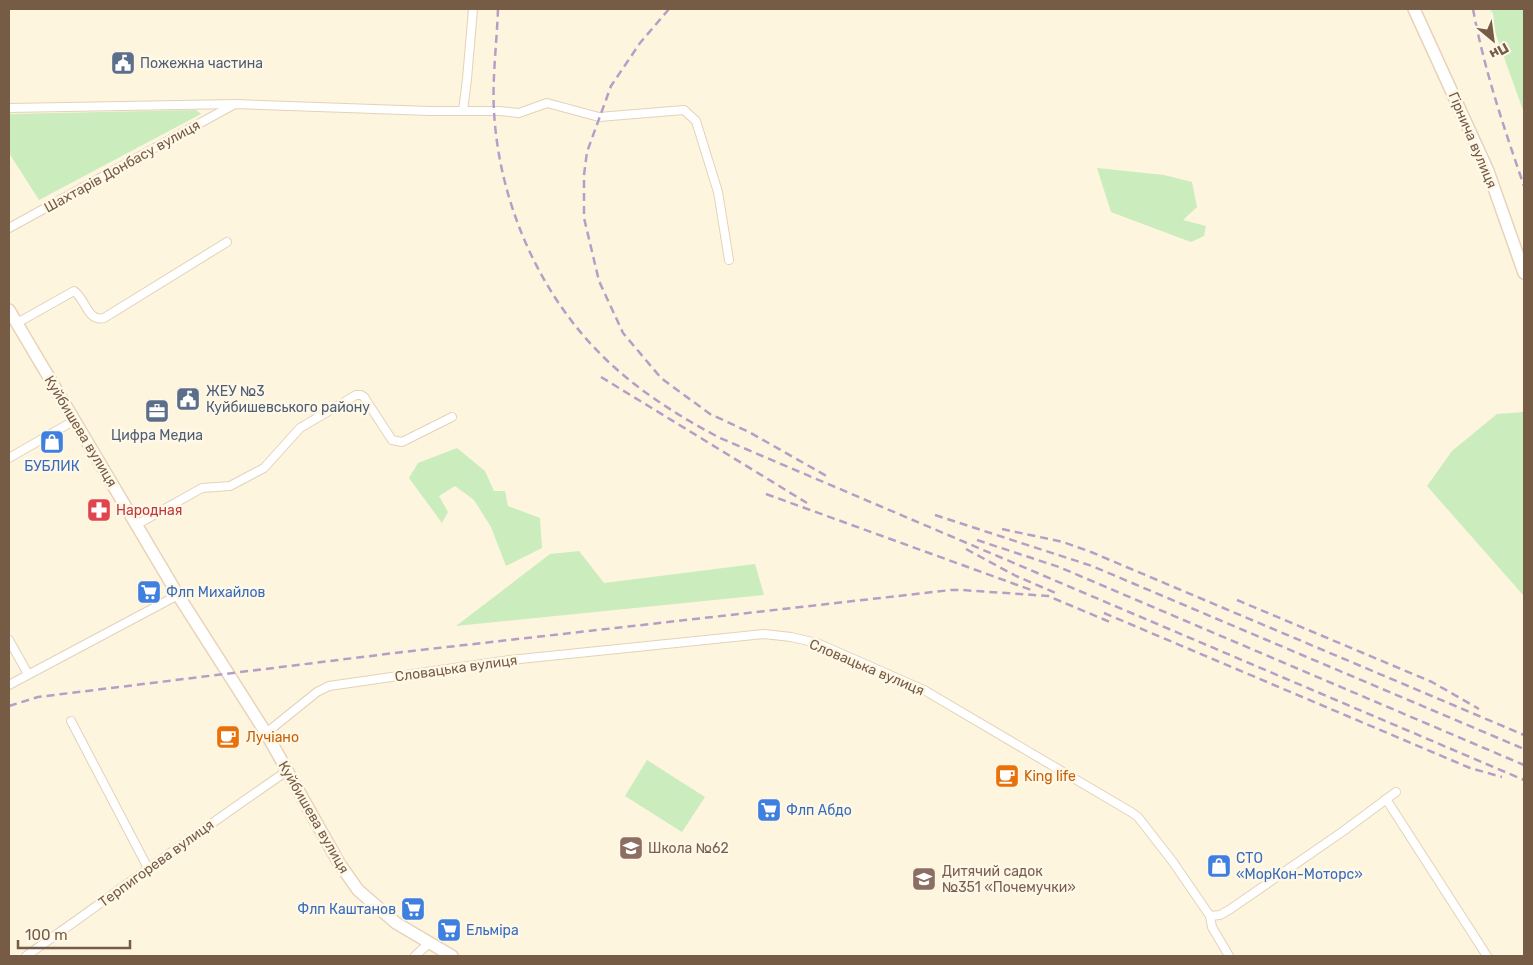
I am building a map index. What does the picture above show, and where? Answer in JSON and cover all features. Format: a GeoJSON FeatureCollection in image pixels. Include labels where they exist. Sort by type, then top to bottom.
{"type":"FeatureCollection","features":[{"type":"Feature","properties":{"kind":"main road","name":"Гірнича вулиця"},"geometry":{"type":"LineString","coordinates":[[1414,9],[1488,171],[1524,273]]}},
{"type":"Feature","properties":{"kind":"main road","name":"Куйбишева вулиця"},"geometry":{"type":"LineString","coordinates":[[9,310],[178,595],[266,733],[339,863],[358,890],[396,923],[451,956]]}},
{"type":"Feature","properties":{"kind":"street"},"geometry":{"type":"LineString","coordinates":[[463,111],[473,9]]}},
{"type":"Feature","properties":{"kind":"street","name":"Шахтарів Донбасу вулиця"},"geometry":{"type":"LineString","coordinates":[[9,108],[235,104],[430,112],[499,110],[519,114],[547,103],[599,117],[684,110],[696,121],[718,192],[729,260]]}},
{"type":"Feature","properties":{"kind":"street","name":"Шахтарів Донбасу вулиця"},"geometry":{"type":"LineString","coordinates":[[9,228],[235,104]]}},
{"type":"Feature","properties":{"kind":"street"},"geometry":{"type":"LineString","coordinates":[[17,323],[74,291],[80,296],[92,316],[96,319],[104,318],[227,242]]}},
{"type":"Feature","properties":{"kind":"street"},"geometry":{"type":"LineString","coordinates":[[136,525],[202,488],[230,486],[264,468],[300,428],[356,395],[364,397],[392,440],[397,442],[402,442],[452,417]]}},
{"type":"Feature","properties":{"kind":"street"},"geometry":{"type":"LineString","coordinates":[[9,458],[75,420]]}},
{"type":"Feature","properties":{"kind":"street"},"geometry":{"type":"LineString","coordinates":[[9,685],[178,595]]}},
{"type":"Feature","properties":{"kind":"street","name":"Словацька вулиця"},"geometry":{"type":"LineString","coordinates":[[266,733],[317,692],[329,686],[510,660],[764,634],[791,637],[817,643],[924,690],[1132,812],[1174,862],[1210,916],[1212,927],[1229,956]]}},
{"type":"Feature","properties":{"kind":"street"},"geometry":{"type":"LineString","coordinates":[[9,640],[28,674]]}},
{"type":"Feature","properties":{"kind":"street"},"geometry":{"type":"LineString","coordinates":[[71,722],[149,870]]}},
{"type":"Feature","properties":{"kind":"street","name":"Терпигорева вулиця"},"geometry":{"type":"LineString","coordinates":[[26,956],[149,870],[206,826],[287,771]]}},
{"type":"Feature","properties":{"kind":"street"},"geometry":{"type":"LineString","coordinates":[[1210,916],[1220,915],[1228,910],[1342,832],[1396,792]]}},
{"type":"Feature","properties":{"kind":"street"},"geometry":{"type":"LineString","coordinates":[[1386,799],[1487,956]]}},
{"type":"Feature","properties":{"kind":"street"},"geometry":{"type":"LineString","coordinates":[[415,956],[429,942]]}},
{"type":"Feature","properties":{"kind":"green space"},"geometry":{"type":"Polygon","coordinates":[[[1491,9],[1524,9],[1524,113],[1495,32],[1491,9]]]}},
{"type":"Feature","properties":{"kind":"green space"},"geometry":{"type":"Polygon","coordinates":[[[196,110],[201,114],[39,200],[9,153],[9,114],[196,110]]]}},
{"type":"Feature","properties":{"kind":"green space"},"geometry":{"type":"Polygon","coordinates":[[[1097,168],[1164,175],[1192,182],[1197,207],[1183,220],[1206,226],[1204,236],[1191,242],[1111,212],[1097,168]]]}},
{"type":"Feature","properties":{"kind":"green space"},"geometry":{"type":"Polygon","coordinates":[[[1524,412],[1524,596],[1427,486],[1452,451],[1497,414],[1524,412]]]}},
{"type":"Feature","properties":{"kind":"green space"},"geometry":{"type":"Polygon","coordinates":[[[457,448],[485,471],[494,491],[505,491],[508,506],[540,518],[542,548],[506,566],[491,527],[474,500],[455,486],[439,496],[448,512],[442,523],[409,478],[418,463],[457,448]]]}},
{"type":"Feature","properties":{"kind":"green space"},"geometry":{"type":"Polygon","coordinates":[[[579,551],[604,583],[755,564],[764,595],[456,626],[550,554],[579,551]]]}},
{"type":"Feature","properties":{"kind":"green space"},"geometry":{"type":"Polygon","coordinates":[[[647,760],[705,797],[682,832],[625,796],[647,760]]]}},
{"type":"Feature","properties":{"kind":"railway"},"geometry":{"type":"LineString","coordinates":[[498,9],[494,111],[498,147],[515,217],[546,283],[566,313],[588,341],[638,387],[678,414],[720,438],[1524,780]]}},
{"type":"Feature","properties":{"kind":"railway"},"geometry":{"type":"LineString","coordinates":[[669,9],[640,43],[611,86],[587,152],[584,175],[584,218],[599,281],[623,333],[661,378],[710,414],[749,432],[830,478]]}},
{"type":"Feature","properties":{"kind":"railway"},"geometry":{"type":"LineString","coordinates":[[1473,9],[1489,76],[1524,186]]}},
{"type":"Feature","properties":{"kind":"railway"},"geometry":{"type":"LineString","coordinates":[[601,377],[807,503]]}},
{"type":"Feature","properties":{"kind":"railway"},"geometry":{"type":"LineString","coordinates":[[766,494],[1034,591]]}},
{"type":"Feature","properties":{"kind":"railway"},"geometry":{"type":"LineString","coordinates":[[935,515],[1092,566],[1524,749]]}},
{"type":"Feature","properties":{"kind":"railway"},"geometry":{"type":"LineString","coordinates":[[1002,529],[1063,542],[1091,552],[1524,735]]}},
{"type":"Feature","properties":{"kind":"railway"},"geometry":{"type":"LineString","coordinates":[[977,540],[1059,567],[1524,765]]}},
{"type":"Feature","properties":{"kind":"railway"},"geometry":{"type":"LineString","coordinates":[[966,549],[1016,576],[1058,594]]}},
{"type":"Feature","properties":{"kind":"railway"},"geometry":{"type":"LineString","coordinates":[[9,706],[38,697],[403,652],[951,590],[1048,596],[1110,622]]}},
{"type":"Feature","properties":{"kind":"railway"},"geometry":{"type":"LineString","coordinates":[[1237,600],[1432,682],[1479,709]]}},
{"type":"Feature","properties":{"kind":"railway"},"geometry":{"type":"LineString","coordinates":[[1104,613],[1470,768],[1502,777]]}},
{"type":"Feature","properties":{"kind":"place","name":"Пожежна частина"},"geometry":{"type":"Point","coordinates":[123,63]}},
{"type":"Feature","properties":{"kind":"place","name":"ЖЕУ №3 Куйбишевського району"},"geometry":{"type":"Point","coordinates":[188,399]}},
{"type":"Feature","properties":{"kind":"place","name":"Цифра Медиа"},"geometry":{"type":"Point","coordinates":[157,411]}},
{"type":"Feature","properties":{"kind":"place","name":"БУБЛИК"},"geometry":{"type":"Point","coordinates":[52,442]}},
{"type":"Feature","properties":{"kind":"place","name":"Народная"},"geometry":{"type":"Point","coordinates":[99,510]}},
{"type":"Feature","properties":{"kind":"place","name":"Флп Михайлов"},"geometry":{"type":"Point","coordinates":[149,592]}},
{"type":"Feature","properties":{"kind":"place","name":"Лучіано"},"geometry":{"type":"Point","coordinates":[228,737]}},
{"type":"Feature","properties":{"kind":"place","name":"King life"},"geometry":{"type":"Point","coordinates":[1007,776]}},
{"type":"Feature","properties":{"kind":"place","name":"Флп Абдо"},"geometry":{"type":"Point","coordinates":[769,810]}},
{"type":"Feature","properties":{"kind":"place","name":"Школа №62"},"geometry":{"type":"Point","coordinates":[631,848]}},
{"type":"Feature","properties":{"kind":"place","name":"СТО «МорКон-Моторс»"},"geometry":{"type":"Point","coordinates":[1219,866]}},
{"type":"Feature","properties":{"kind":"place","name":"Дитячий садок №351 «Почемучки»"},"geometry":{"type":"Point","coordinates":[924,879]}},
{"type":"Feature","properties":{"kind":"place","name":"Флп Каштанов"},"geometry":{"type":"Point","coordinates":[413,909]}},
{"type":"Feature","properties":{"kind":"place","name":"Ельміра"},"geometry":{"type":"Point","coordinates":[449,930]}}]}
